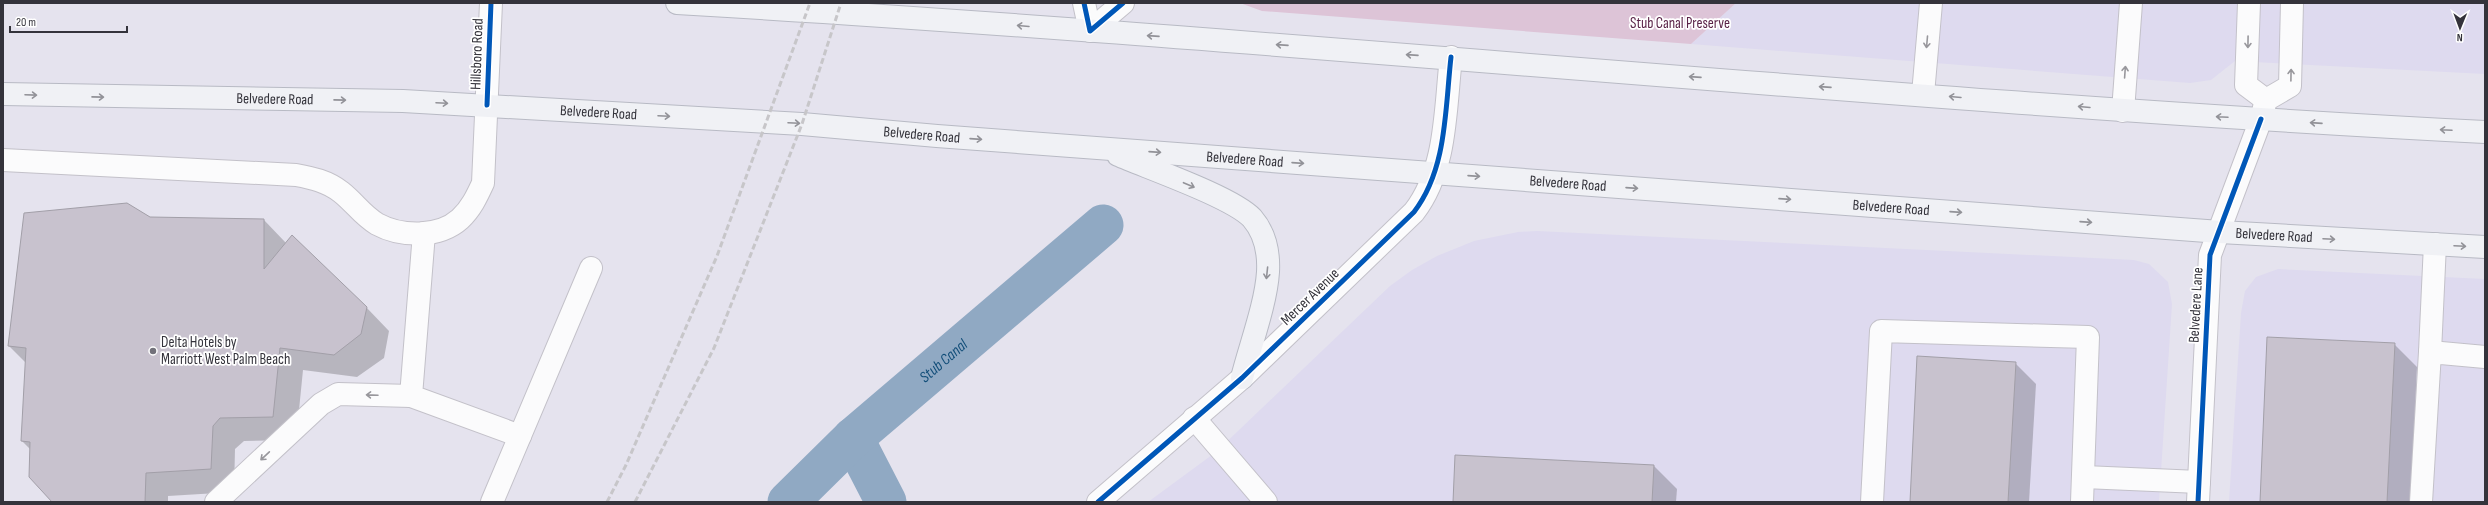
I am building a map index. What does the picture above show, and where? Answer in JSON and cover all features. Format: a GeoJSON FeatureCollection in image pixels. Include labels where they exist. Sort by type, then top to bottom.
{"type":"FeatureCollection","features":[{"type":"Feature","properties":{"kind":"main road"},"geometry":{"type":"LineString","coordinates":[[677,3],[906,16],[1923,94],[2123,111],[2264,110],[2485,132]]}},
{"type":"Feature","properties":{"kind":"main road","name":"Belvedere Road"},"geometry":{"type":"LineString","coordinates":[[3,94],[403,101],[802,124],[2220,232],[2485,247]]}},
{"type":"Feature","properties":{"kind":"main road"},"geometry":{"type":"LineString","coordinates":[[1102,148],[1227,201],[1251,218],[1259,228],[1267,251],[1268,273],[1242,378]]}},
{"type":"Feature","properties":{"kind":"street","name":"Hillsboro Road"},"geometry":{"type":"LineString","coordinates":[[3,160],[296,175],[321,180],[332,186],[365,216],[391,231],[406,234],[424,233],[449,226],[460,219],[476,197],[483,183],[490,3]]}},
{"type":"Feature","properties":{"kind":"street"},"geometry":{"type":"LineString","coordinates":[[1084,3],[1090,31],[1123,3]]}},
{"type":"Feature","properties":{"kind":"street"},"geometry":{"type":"LineString","coordinates":[[1923,94],[1931,3]]}},
{"type":"Feature","properties":{"kind":"street"},"geometry":{"type":"LineString","coordinates":[[2123,111],[2131,3]]}},
{"type":"Feature","properties":{"kind":"street"},"geometry":{"type":"LineString","coordinates":[[2249,3],[2246,85],[2264,110],[2290,86],[2292,3]]}},
{"type":"Feature","properties":{"kind":"street","name":"Mercer Avenue"},"geometry":{"type":"LineString","coordinates":[[1098,502],[1242,378],[1414,212],[1429,189],[1435,173],[1442,142],[1451,58]]}},
{"type":"Feature","properties":{"kind":"street","name":"Belvedere Lane"},"geometry":{"type":"LineString","coordinates":[[2199,492],[2210,255],[2220,232],[2264,110]]}},
{"type":"Feature","properties":{"kind":"street"},"geometry":{"type":"LineString","coordinates":[[411,396],[424,233]]}},
{"type":"Feature","properties":{"kind":"street"},"geometry":{"type":"LineString","coordinates":[[2421,502],[2435,244]]}},
{"type":"Feature","properties":{"kind":"street"},"geometry":{"type":"LineString","coordinates":[[492,502],[591,268]]}},
{"type":"Feature","properties":{"kind":"street"},"geometry":{"type":"LineString","coordinates":[[1872,502],[1881,331],[2088,337],[2082,502]]}},
{"type":"Feature","properties":{"kind":"street"},"geometry":{"type":"LineString","coordinates":[[2430,352],[2485,357]]}},
{"type":"Feature","properties":{"kind":"street"},"geometry":{"type":"LineString","coordinates":[[216,502],[321,404],[338,394],[411,396],[520,436]]}},
{"type":"Feature","properties":{"kind":"street"},"geometry":{"type":"LineString","coordinates":[[1194,418],[1266,502]]}},
{"type":"Feature","properties":{"kind":"street"},"geometry":{"type":"LineString","coordinates":[[2084,477],[2199,492]]}},
{"type":"Feature","properties":{"kind":"shaded area"},"geometry":{"type":"Polygon","coordinates":[[[1736,3],[2485,3],[2485,74],[2235,61],[2211,80],[2190,83],[1691,44],[1736,3]]]}},
{"type":"Feature","properties":{"kind":"shaded area"},"geometry":{"type":"Polygon","coordinates":[[[1537,231],[2134,260],[2149,264],[2168,282],[2172,304],[2159,502],[1148,502],[1216,452],[1390,286],[1412,270],[1437,256],[1474,241],[1518,232],[1537,231]]]}},
{"type":"Feature","properties":{"kind":"shaded area"},"geometry":{"type":"Polygon","coordinates":[[[2278,269],[2485,279],[2485,502],[2229,502],[2241,313],[2245,291],[2256,277],[2278,269]]]}},
{"type":"Feature","properties":{"kind":"green space","name":"Stub Canal Preserve"},"geometry":{"type":"Polygon","coordinates":[[[1240,3],[1736,3],[1691,44],[1262,11],[1240,3]]]}},
{"type":"Feature","properties":{"kind":"building","name":"Delta Hotels by Marriott West Palm Beach"},"geometry":{"type":"Polygon","coordinates":[[[127,203],[150,217],[264,219],[264,269],[292,235],[367,307],[361,334],[334,355],[280,348],[273,417],[220,418],[213,426],[211,469],[146,473],[145,502],[52,502],[29,477],[30,442],[21,441],[26,348],[8,346],[24,213],[127,203]]]}},
{"type":"Feature","properties":{"kind":"building"},"geometry":{"type":"Polygon","coordinates":[[[2267,337],[2395,343],[2387,502],[2260,502],[2267,337]]]}},
{"type":"Feature","properties":{"kind":"building"},"geometry":{"type":"Polygon","coordinates":[[[1917,356],[2016,362],[2008,502],[1910,502],[1917,356]]]}},
{"type":"Feature","properties":{"kind":"building"},"geometry":{"type":"Polygon","coordinates":[[[1455,455],[1654,465],[1652,502],[1453,502],[1455,455]]]}},
{"type":"Feature","properties":{"kind":"waterway","name":"Stub Canal"},"geometry":{"type":"LineString","coordinates":[[788,502],[853,438],[1103,225]]}},
{"type":"Feature","properties":{"kind":"waterway"},"geometry":{"type":"LineString","coordinates":[[853,438],[886,502]]}},
{"type":"Feature","properties":{"kind":"railway"},"geometry":{"type":"LineString","coordinates":[[607,502],[626,465],[717,256],[810,3]]}},
{"type":"Feature","properties":{"kind":"railway"},"geometry":{"type":"LineString","coordinates":[[635,502],[714,348],[802,124],[841,3]]}},
{"type":"Feature","properties":{"kind":"cycle path"},"geometry":{"type":"LineString","coordinates":[[487,105],[491,3]]}},
{"type":"Feature","properties":{"kind":"cycle path"},"geometry":{"type":"LineString","coordinates":[[1084,3],[1090,31],[1123,3]]}},
{"type":"Feature","properties":{"kind":"cycle path"},"geometry":{"type":"LineString","coordinates":[[1098,502],[1242,378],[1414,212],[1425,195],[1439,158],[1443,138],[1451,57]]}},
{"type":"Feature","properties":{"kind":"cycle path"},"geometry":{"type":"LineString","coordinates":[[2198,502],[2210,255],[2261,119]]}},
{"type":"Feature","properties":{"kind":"place","name":"Delta Hotels by Marriott West Palm Beach"},"geometry":{"type":"Point","coordinates":[153,351]}}]}
